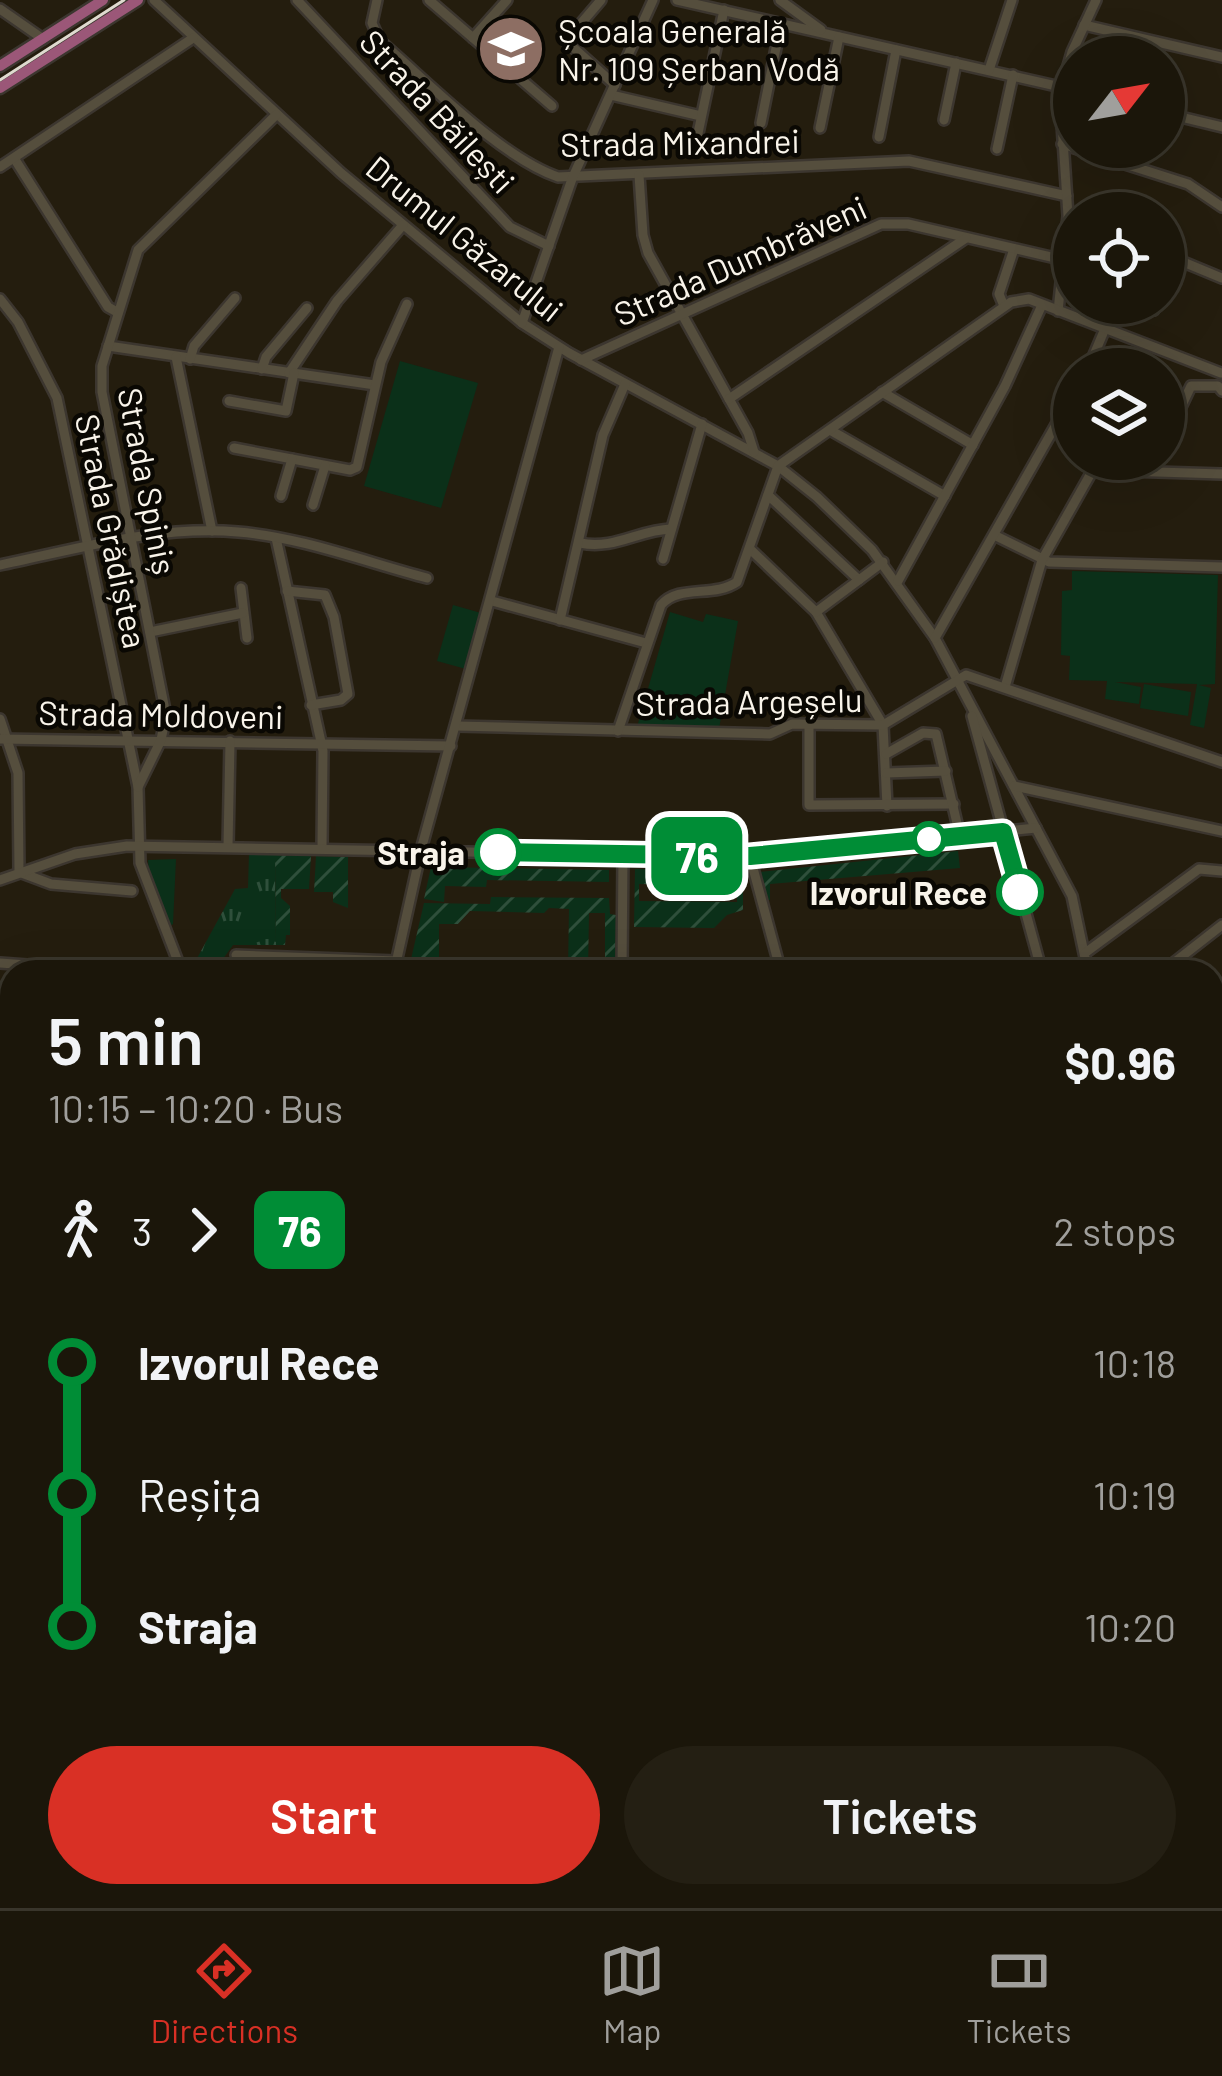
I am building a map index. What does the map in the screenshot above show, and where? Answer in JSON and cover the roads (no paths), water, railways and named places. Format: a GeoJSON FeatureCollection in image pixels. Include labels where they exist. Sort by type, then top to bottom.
{"type":"FeatureCollection","features":[{"type":"Feature","properties":{"kind":"main road"},"geometry":{"type":"LineString","coordinates":[[0,66],[103,0]]}},
{"type":"Feature","properties":{"kind":"main road"},"geometry":{"type":"LineString","coordinates":[[0,88],[138,0]]}},
{"type":"Feature","properties":{"kind":"street","name":"Drumul Găzarului"},"geometry":{"type":"LineString","coordinates":[[154,0],[276,115],[522,323],[778,466],[883,562],[958,678],[1076,904],[1086,960]]}},
{"type":"Feature","properties":{"kind":"street","name":"Strada Băilești"},"geometry":{"type":"LineString","coordinates":[[297,0],[502,220],[521,235],[549,245]]}},
{"type":"Feature","properties":{"kind":"street","name":"Strada Mixandrei"},"geometry":{"type":"LineString","coordinates":[[377,0],[372,23],[380,41],[526,161],[553,176],[909,161],[1053,193]]}},
{"type":"Feature","properties":{"kind":"street"},"geometry":{"type":"LineString","coordinates":[[429,0],[552,106]]}},
{"type":"Feature","properties":{"kind":"street"},"geometry":{"type":"LineString","coordinates":[[473,38],[507,0]]}},
{"type":"Feature","properties":{"kind":"street"},"geometry":{"type":"LineString","coordinates":[[601,0],[566,41],[613,90],[701,116]]}},
{"type":"Feature","properties":{"kind":"street"},"geometry":{"type":"LineString","coordinates":[[522,323],[572,178],[653,0]]}},
{"type":"Feature","properties":{"kind":"street"},"geometry":{"type":"LineString","coordinates":[[677,0],[1053,84]]}},
{"type":"Feature","properties":{"kind":"street"},"geometry":{"type":"LineString","coordinates":[[780,0],[825,33]]}},
{"type":"Feature","properties":{"kind":"street"},"geometry":{"type":"LineString","coordinates":[[989,70],[1012,0]]}},
{"type":"Feature","properties":{"kind":"street"},"geometry":{"type":"LineString","coordinates":[[1080,36],[1096,0]]}},
{"type":"Feature","properties":{"kind":"street"},"geometry":{"type":"LineString","coordinates":[[0,8],[43,39]]}},
{"type":"Feature","properties":{"kind":"street"},"geometry":{"type":"LineString","coordinates":[[697,138],[724,10]]}},
{"type":"Feature","properties":{"kind":"street"},"geometry":{"type":"LineString","coordinates":[[761,123],[781,23]]}},
{"type":"Feature","properties":{"kind":"street"},"geometry":{"type":"LineString","coordinates":[[1084,25],[1222,58]]}},
{"type":"Feature","properties":{"kind":"street"},"geometry":{"type":"LineString","coordinates":[[0,167],[193,38]]}},
{"type":"Feature","properties":{"kind":"street"},"geometry":{"type":"LineString","coordinates":[[820,128],[838,38]]}},
{"type":"Feature","properties":{"kind":"street"},"geometry":{"type":"LineString","coordinates":[[879,137],[896,50]]}},
{"type":"Feature","properties":{"kind":"street"},"geometry":{"type":"LineString","coordinates":[[944,120],[956,63]]}},
{"type":"Feature","properties":{"kind":"street"},"geometry":{"type":"LineString","coordinates":[[997,149],[1013,75]]}},
{"type":"Feature","properties":{"kind":"street","name":"Strada Spiniș"},"geometry":{"type":"LineString","coordinates":[[161,740],[166,715],[100,382],[138,250],[276,115]]}},
{"type":"Feature","properties":{"kind":"street"},"geometry":{"type":"LineString","coordinates":[[1185,118],[1222,128]]}},
{"type":"Feature","properties":{"kind":"street"},"geometry":{"type":"LineString","coordinates":[[14,158],[108,307],[117,312]]}},
{"type":"Feature","properties":{"kind":"street"},"geometry":{"type":"LineString","coordinates":[[1138,168],[1188,184],[1222,207]]}},
{"type":"Feature","properties":{"kind":"street"},"geometry":{"type":"LineString","coordinates":[[639,175],[645,245],[754,452]]}},
{"type":"Feature","properties":{"kind":"street","name":"Strada Dumbrăveni"},"geometry":{"type":"LineString","coordinates":[[581,360],[875,226],[908,224],[1053,258]]}},
{"type":"Feature","properties":{"kind":"street"},"geometry":{"type":"LineString","coordinates":[[229,401],[286,411],[291,373],[338,301],[403,225]]}},
{"type":"Feature","properties":{"kind":"street"},"geometry":{"type":"LineString","coordinates":[[729,399],[966,238]]}},
{"type":"Feature","properties":{"kind":"street"},"geometry":{"type":"LineString","coordinates":[[1004,307],[999,294],[1013,249]]}},
{"type":"Feature","properties":{"kind":"street"},"geometry":{"type":"LineString","coordinates":[[1185,263],[1222,278]]}},
{"type":"Feature","properties":{"kind":"street"},"geometry":{"type":"LineString","coordinates":[[190,359],[194,346],[235,298]]}},
{"type":"Feature","properties":{"kind":"street"},"geometry":{"type":"LineString","coordinates":[[618,731],[661,604],[671,595],[719,590],[737,582],[778,466],[1019,298],[1053,309]]}},
{"type":"Feature","properties":{"kind":"street","name":"Strada Grădiștea"},"geometry":{"type":"LineString","coordinates":[[0,299],[5,315],[56,392],[138,788],[139,845],[149,892],[177,960]]}},
{"type":"Feature","properties":{"kind":"street"},"geometry":{"type":"LineString","coordinates":[[234,448],[350,470],[357,467],[387,343],[407,304]]}},
{"type":"Feature","properties":{"kind":"street"},"geometry":{"type":"LineString","coordinates":[[898,581],[1006,386],[1042,305]]}},
{"type":"Feature","properties":{"kind":"street"},"geometry":{"type":"LineString","coordinates":[[262,368],[268,353],[307,308]]}},
{"type":"Feature","properties":{"kind":"street"},"geometry":{"type":"LineString","coordinates":[[1088,324],[1221,372],[1220,388],[1191,386],[1185,399]]}},
{"type":"Feature","properties":{"kind":"street"},"geometry":{"type":"LineString","coordinates":[[1097,348],[1104,331]]}},
{"type":"Feature","properties":{"kind":"street"},"geometry":{"type":"LineString","coordinates":[[108,346],[375,385]]}},
{"type":"Feature","properties":{"kind":"street"},"geometry":{"type":"LineString","coordinates":[[396,960],[421,850],[559,347]]}},
{"type":"Feature","properties":{"kind":"street"},"geometry":{"type":"LineString","coordinates":[[176,357],[212,531]]}},
{"type":"Feature","properties":{"kind":"street"},"geometry":{"type":"LineString","coordinates":[[560,620],[607,423],[625,384]]}},
{"type":"Feature","properties":{"kind":"street"},"geometry":{"type":"LineString","coordinates":[[882,392],[973,445]]}},
{"type":"Feature","properties":{"kind":"street"},"geometry":{"type":"LineString","coordinates":[[663,559],[702,424]]}},
{"type":"Feature","properties":{"kind":"street"},"geometry":{"type":"LineString","coordinates":[[830,430],[945,496]]}},
{"type":"Feature","properties":{"kind":"street"},"geometry":{"type":"LineString","coordinates":[[935,638],[1053,430]]}},
{"type":"Feature","properties":{"kind":"street"},"geometry":{"type":"LineString","coordinates":[[281,496],[292,459]]}},
{"type":"Feature","properties":{"kind":"street"},"geometry":{"type":"LineString","coordinates":[[314,505],[325,466]]}},
{"type":"Feature","properties":{"kind":"street"},"geometry":{"type":"LineString","coordinates":[[1185,471],[1222,474]]}},
{"type":"Feature","properties":{"kind":"street"},"geometry":{"type":"LineString","coordinates":[[1005,687],[1042,560],[1087,480]]}},
{"type":"Feature","properties":{"kind":"street"},"geometry":{"type":"LineString","coordinates":[[768,495],[859,580]]}},
{"type":"Feature","properties":{"kind":"street"},"geometry":{"type":"LineString","coordinates":[[580,543],[605,546],[671,529]]}},
{"type":"Feature","properties":{"kind":"street"},"geometry":{"type":"LineString","coordinates":[[0,565],[131,538],[212,531],[276,538],[427,578]]}},
{"type":"Feature","properties":{"kind":"street"},"geometry":{"type":"LineString","coordinates":[[994,535],[1042,560],[1222,567]]}},
{"type":"Feature","properties":{"kind":"street","name":"Strada Moldoveni"},"geometry":{"type":"LineString","coordinates":[[276,538],[321,742]]}},
{"type":"Feature","properties":{"kind":"street"},"geometry":{"type":"LineString","coordinates":[[750,549],[816,612],[883,725],[887,806]]}},
{"type":"Feature","properties":{"kind":"street"},"geometry":{"type":"LineString","coordinates":[[816,612],[883,562]]}},
{"type":"Feature","properties":{"kind":"street"},"geometry":{"type":"LineString","coordinates":[[241,588],[247,638]]}},
{"type":"Feature","properties":{"kind":"street","name":"Strada Moldoveni"},"geometry":{"type":"LineString","coordinates":[[287,591],[325,595],[334,616],[346,697],[311,705]]}},
{"type":"Feature","properties":{"kind":"street"},"geometry":{"type":"LineString","coordinates":[[492,601],[646,643]]}},
{"type":"Feature","properties":{"kind":"street"},"geometry":{"type":"LineString","coordinates":[[150,632],[242,613]]}},
{"type":"Feature","properties":{"kind":"street"},"geometry":{"type":"LineString","coordinates":[[958,678],[970,676],[1005,687],[1222,762]]}},
{"type":"Feature","properties":{"kind":"street","name":"Strada Argeșelu"},"geometry":{"type":"LineString","coordinates":[[457,726],[770,734],[788,725],[883,725],[958,678]]}},
{"type":"Feature","properties":{"kind":"street"},"geometry":{"type":"LineString","coordinates":[[968,699],[1039,960]]}},
{"type":"Feature","properties":{"kind":"street"},"geometry":{"type":"LineString","coordinates":[[0,719],[6,757],[18,773],[19,872]]}},
{"type":"Feature","properties":{"kind":"street"},"geometry":{"type":"LineString","coordinates":[[809,725],[809,805],[954,805]]}},
{"type":"Feature","properties":{"kind":"street"},"geometry":{"type":"LineString","coordinates":[[886,754],[931,731],[937,736],[960,836]]}},
{"type":"Feature","properties":{"kind":"street","name":"Strada Moldoveni"},"geometry":{"type":"LineString","coordinates":[[2,739],[451,746]]}},
{"type":"Feature","properties":{"kind":"street","name":"Strada Grădiștea"},"geometry":{"type":"LineString","coordinates":[[138,788],[161,740]]}},
{"type":"Feature","properties":{"kind":"street"},"geometry":{"type":"LineString","coordinates":[[228,847],[230,741]]}},
{"type":"Feature","properties":{"kind":"street"},"geometry":{"type":"LineString","coordinates":[[321,742],[322,848]]}},
{"type":"Feature","properties":{"kind":"street"},"geometry":{"type":"LineString","coordinates":[[886,773],[946,771]]}},
{"type":"Feature","properties":{"kind":"street"},"geometry":{"type":"LineString","coordinates":[[1014,786],[1222,831]]}},
{"type":"Feature","properties":{"kind":"street"},"geometry":{"type":"LineString","coordinates":[[0,880],[75,854],[139,845],[750,856],[1036,828]]}},
{"type":"Feature","properties":{"kind":"street"},"geometry":{"type":"LineString","coordinates":[[622,960],[623,854]]}},
{"type":"Feature","properties":{"kind":"street"},"geometry":{"type":"LineString","coordinates":[[750,856],[778,960]]}},
{"type":"Feature","properties":{"kind":"street"},"geometry":{"type":"LineString","coordinates":[[1085,953],[1196,871],[1222,871]]}},
{"type":"Feature","properties":{"kind":"street"},"geometry":{"type":"LineString","coordinates":[[19,872],[65,886],[133,891]]}},
{"type":"Feature","properties":{"kind":"street"},"geometry":{"type":"LineString","coordinates":[[1177,960],[1222,925]]}},
{"type":"Feature","properties":{"kind":"street"},"geometry":{"type":"LineString","coordinates":[[236,956],[300,960]]}},
{"type":"Feature","properties":{"kind":"tram line"},"geometry":{"type":"LineString","coordinates":[[0,80],[124,0]]}},
{"type":"Feature","properties":{"kind":"place","name":"Școala Generală Nr. 109 Șerban Vodă"},"geometry":{"type":"Point","coordinates":[511,49]}},
{"type":"Feature","properties":{"kind":"place","name":"Straja"},"geometry":{"type":"Point","coordinates":[498,852]}},
{"type":"Feature","properties":{"kind":"place","name":"Izvorul Rece"},"geometry":{"type":"Point","coordinates":[1020,892]}}]}
